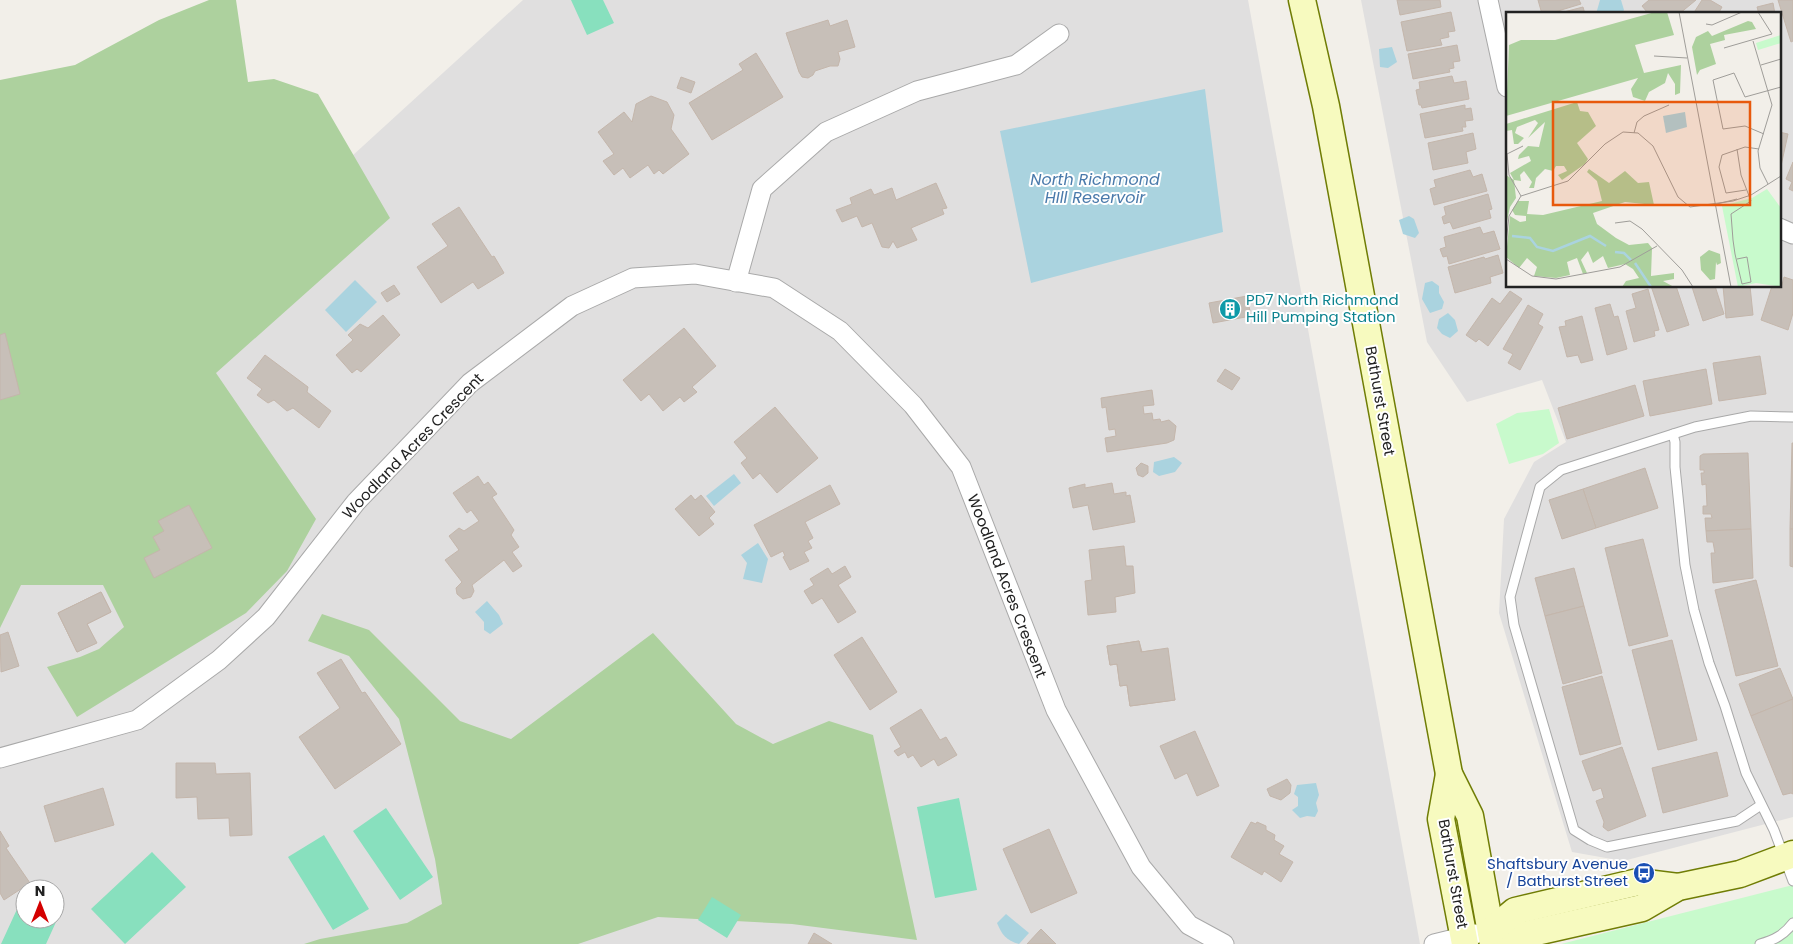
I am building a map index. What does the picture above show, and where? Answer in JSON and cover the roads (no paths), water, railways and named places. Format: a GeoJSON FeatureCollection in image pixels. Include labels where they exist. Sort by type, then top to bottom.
{"type":"FeatureCollection","features":[{"type":"Feature","properties":{"kind":"main road","name":"Bathurst Street"},"geometry":{"type":"LineString","coordinates":[[1302,0],[1326,106],[1449,774],[1470,816],[1492,937]]}},
{"type":"Feature","properties":{"kind":"main road","name":"Bathurst Street"},"geometry":{"type":"LineString","coordinates":[[1449,774],[1441,819],[1464,940]]}},
{"type":"Feature","properties":{"kind":"main road"},"geometry":{"type":"LineString","coordinates":[[1492,937],[1515,911],[1534,906],[1638,882],[1678,887],[1790,864]]}},
{"type":"Feature","properties":{"kind":"street"},"geometry":{"type":"LineString","coordinates":[[1488,0],[1506,81]]}},
{"type":"Feature","properties":{"kind":"street"},"geometry":{"type":"LineString","coordinates":[[736,282],[762,189],[826,132],[917,91],[1016,65],[1059,34]]}},
{"type":"Feature","properties":{"kind":"street"},"geometry":{"type":"LineString","coordinates":[[1780,228],[1793,234]]}},
{"type":"Feature","properties":{"kind":"street","name":"Woodland Acres Crescent"},"geometry":{"type":"LineString","coordinates":[[0,758],[136,720],[220,660],[266,617],[356,502],[470,383],[572,306],[633,278],[695,274],[774,288],[840,331],[913,405],[961,467],[1056,710],[1141,867],[1189,925],[1224,944]]}},
{"type":"Feature","properties":{"kind":"street"},"geometry":{"type":"LineString","coordinates":[[1434,944],[1492,937]]}},
{"type":"Feature","properties":{"kind":"lane"},"geometry":{"type":"LineString","coordinates":[[1761,805],[1736,821],[1607,847],[1590,840],[1574,830],[1514,625],[1510,597],[1540,487],[1561,470],[1695,427],[1751,416],[1793,417]]}},
{"type":"Feature","properties":{"kind":"lane"},"geometry":{"type":"LineString","coordinates":[[1673,434],[1675,442],[1674,467],[1685,565],[1694,610],[1709,663],[1746,773],[1790,864]]}},
{"type":"Feature","properties":{"kind":"lane"},"geometry":{"type":"LineString","coordinates":[[1760,944],[1786,933],[1793,923]]}},
{"type":"Feature","properties":{"kind":"water"},"geometry":{"type":"Polygon","coordinates":[[[1600,0],[1621,0],[1624,10],[1623,12],[1597,12],[1600,0]]]}},
{"type":"Feature","properties":{"kind":"water"},"geometry":{"type":"Polygon","coordinates":[[[1392,47],[1397,62],[1388,68],[1380,67],[1379,49],[1392,47]]]}},
{"type":"Feature","properties":{"kind":"water","name":"North Richmond HIll Reservoir"},"geometry":{"type":"Polygon","coordinates":[[[1205,89],[1223,232],[1031,283],[1000,131],[1205,89]]]}},
{"type":"Feature","properties":{"kind":"water"},"geometry":{"type":"Polygon","coordinates":[[[1409,216],[1414,219],[1419,233],[1415,238],[1403,234],[1399,220],[1409,216]]]}},
{"type":"Feature","properties":{"kind":"water"},"geometry":{"type":"Polygon","coordinates":[[[355,280],[377,302],[346,332],[325,310],[355,280]]]}},
{"type":"Feature","properties":{"kind":"water"},"geometry":{"type":"Polygon","coordinates":[[[1432,281],[1439,286],[1439,293],[1444,302],[1442,309],[1430,313],[1422,299],[1425,283],[1432,281]]]}},
{"type":"Feature","properties":{"kind":"water"},"geometry":{"type":"Polygon","coordinates":[[[1448,313],[1455,320],[1458,331],[1450,338],[1442,334],[1437,328],[1439,319],[1448,313]]]}},
{"type":"Feature","properties":{"kind":"water"},"geometry":{"type":"Polygon","coordinates":[[[1174,457],[1182,463],[1175,472],[1159,476],[1153,472],[1154,462],[1174,457]]]}},
{"type":"Feature","properties":{"kind":"water"},"geometry":{"type":"Polygon","coordinates":[[[734,474],[741,483],[714,506],[706,496],[734,474]]]}},
{"type":"Feature","properties":{"kind":"water"},"geometry":{"type":"Polygon","coordinates":[[[758,543],[768,559],[762,583],[743,579],[747,563],[741,555],[758,543]]]}},
{"type":"Feature","properties":{"kind":"water"},"geometry":{"type":"Polygon","coordinates":[[[487,601],[499,615],[503,624],[490,634],[484,630],[484,622],[475,612],[487,601]]]}},
{"type":"Feature","properties":{"kind":"water"},"geometry":{"type":"Polygon","coordinates":[[[1316,783],[1319,795],[1316,803],[1318,811],[1315,817],[1307,816],[1300,818],[1292,810],[1298,806],[1298,797],[1294,794],[1297,785],[1316,783]]]}},
{"type":"Feature","properties":{"kind":"water"},"geometry":{"type":"Polygon","coordinates":[[[1006,914],[1029,933],[1019,944],[1005,936],[997,923],[1006,914]]]}},
{"type":"Feature","properties":{"kind":"place","name":"PD7 North Richmond Hill Pumping Station"},"geometry":{"type":"Point","coordinates":[1230,309]}},
{"type":"Feature","properties":{"kind":"place","name":"Shaftsbury Avenue / Bathurst Street"},"geometry":{"type":"Point","coordinates":[1644,873]}}]}
